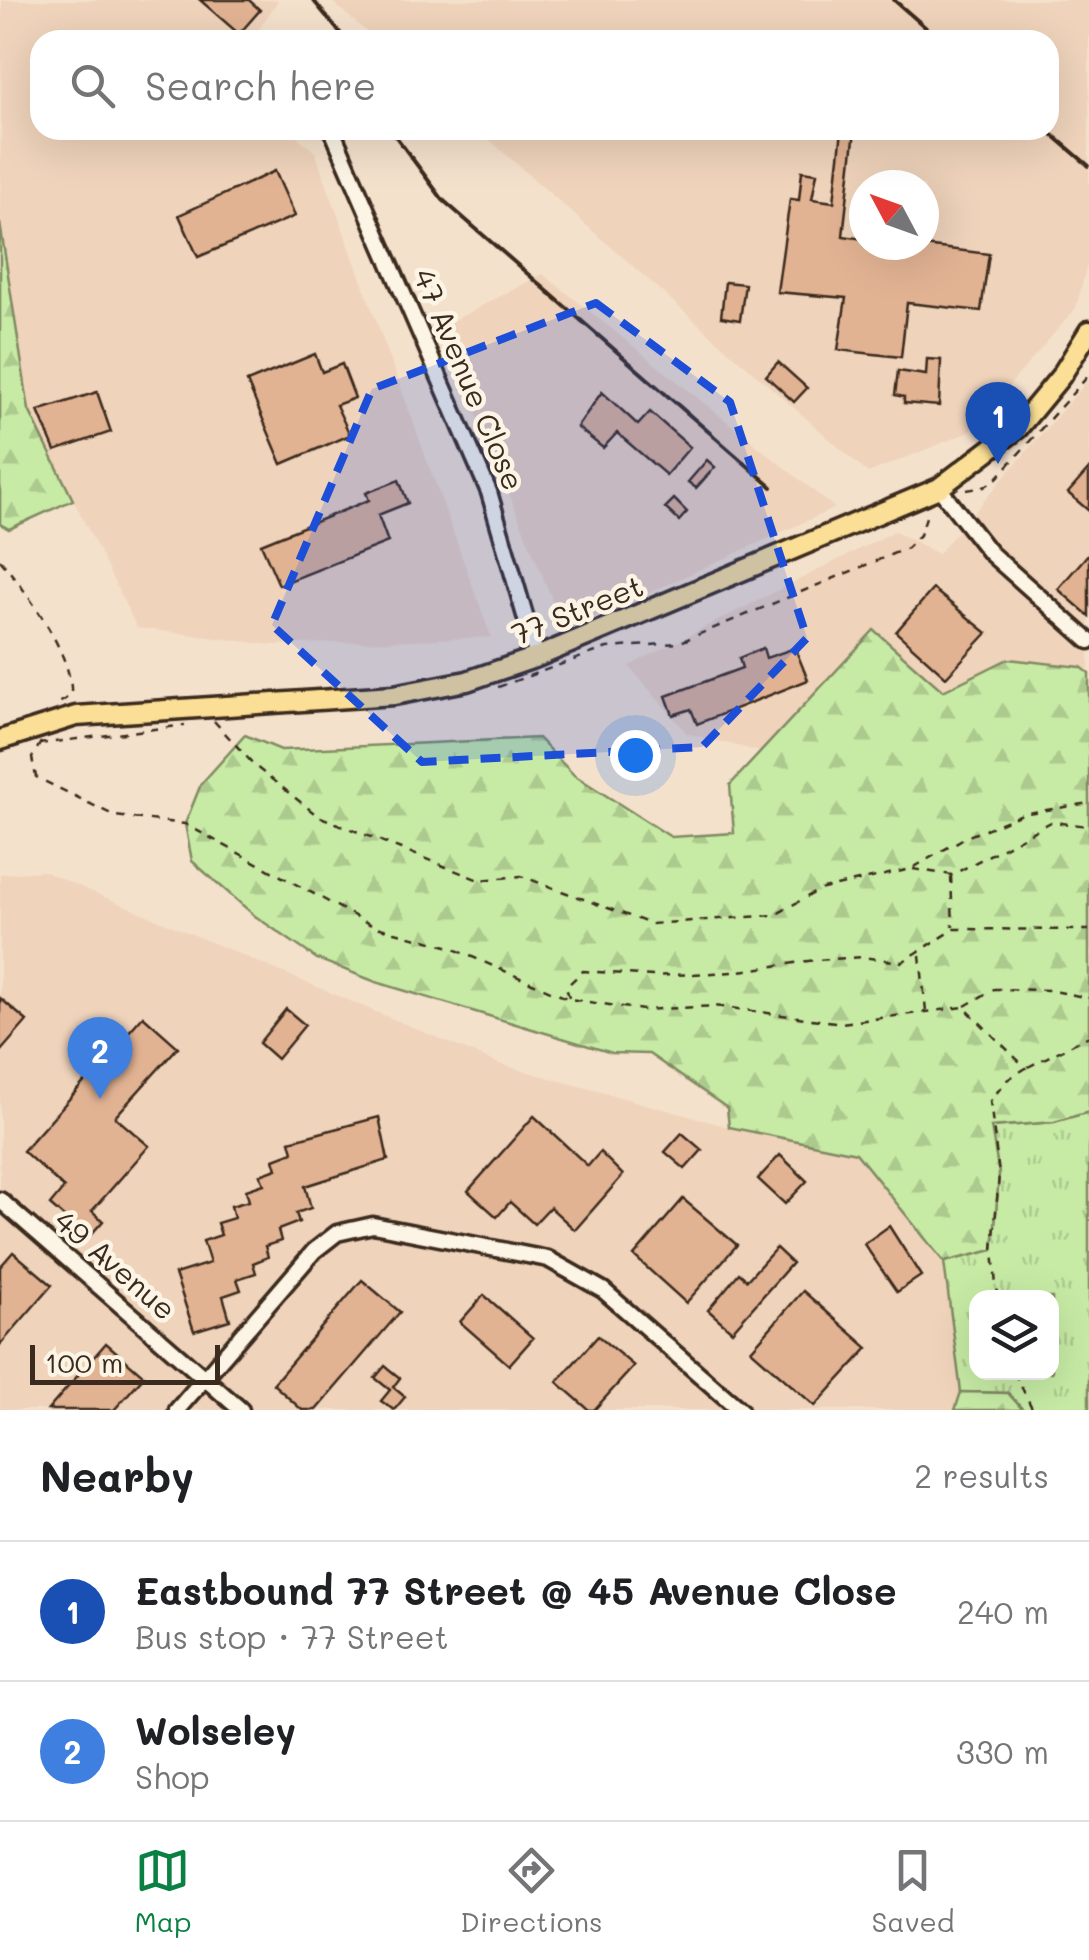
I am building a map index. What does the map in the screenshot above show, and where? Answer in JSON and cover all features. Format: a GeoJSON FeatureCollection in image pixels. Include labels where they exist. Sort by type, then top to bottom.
{"type":"FeatureCollection","features":[{"type":"Feature","properties":{"kind":"main road","name":"77 Street"},"geometry":{"type":"LineString","coordinates":[[0,740],[76,716],[394,695],[467,681],[537,656],[939,488],[1018,428],[1062,376],[1089,331]]}},
{"type":"Feature","properties":{"kind":"street","name":"47 Avenue Close"},"geometry":{"type":"LineString","coordinates":[[336,140],[489,492],[537,656]]}},
{"type":"Feature","properties":{"kind":"street"},"geometry":{"type":"LineString","coordinates":[[939,488],[990,553],[1089,642]]}},
{"type":"Feature","properties":{"kind":"street","name":"49 Avenue"},"geometry":{"type":"LineString","coordinates":[[0,1200],[241,1410]]}},
{"type":"Feature","properties":{"kind":"street"},"geometry":{"type":"LineString","coordinates":[[177,1410],[314,1250],[337,1233],[373,1225],[560,1264],[603,1290],[740,1410]]}},
{"type":"Feature","properties":{"kind":"path"},"geometry":{"type":"LineString","coordinates":[[967,490],[984,487],[997,478],[1089,375]]}},
{"type":"Feature","properties":{"kind":"path"},"geometry":{"type":"LineString","coordinates":[[0,560],[52,636],[72,683],[70,694],[47,711],[51,724],[32,758],[36,777],[116,816],[185,824],[373,926],[447,946],[569,999],[644,1010],[715,1006],[842,1023],[964,1007],[994,989],[1049,990],[1089,998]]}},
{"type":"Feature","properties":{"kind":"path"},"geometry":{"type":"LineString","coordinates":[[202,719],[212,716],[221,733],[255,766],[318,816],[479,880],[521,876],[651,924],[775,915],[819,890],[911,869],[964,838],[1022,814],[1089,803]]}},
{"type":"Feature","properties":{"kind":"path"},"geometry":{"type":"LineString","coordinates":[[40,744],[195,723]]}},
{"type":"Feature","properties":{"kind":"path"},"geometry":{"type":"LineString","coordinates":[[911,869],[952,875],[1051,822],[1089,826]]}},
{"type":"Feature","properties":{"kind":"path"},"geometry":{"type":"LineString","coordinates":[[952,875],[950,922],[955,929]]}},
{"type":"Feature","properties":{"kind":"path"},"geometry":{"type":"LineString","coordinates":[[569,999],[566,987],[583,971],[653,976],[717,973],[815,960],[902,962],[955,929],[1089,930]]}},
{"type":"Feature","properties":{"kind":"path"},"geometry":{"type":"LineString","coordinates":[[920,954],[925,970],[926,1013]]}},
{"type":"Feature","properties":{"kind":"path"},"geometry":{"type":"LineString","coordinates":[[964,1007],[1026,1068]]}},
{"type":"Feature","properties":{"kind":"path"},"geometry":{"type":"LineString","coordinates":[[996,1290],[994,1250],[999,1174],[990,1101],[1007,1080],[1089,1036]]}},
{"type":"Feature","properties":{"kind":"path"},"geometry":{"type":"LineString","coordinates":[[1018,1380],[1033,1410]]}},
{"type":"Feature","properties":{"kind":"highlighted area"},"geometry":{"type":"Polygon","coordinates":[[[596,303],[730,402],[807,638],[702,747],[422,762],[272,625],[372,389],[596,303]]]}},
{"type":"Feature","properties":{"kind":"shaded area"},"geometry":{"type":"Polygon","coordinates":[[[2,0],[278,0],[258,30],[30,30],[30,140],[301,140],[315,152],[491,637],[273,645],[137,628],[29,410],[0,223],[2,0]]]}},
{"type":"Feature","properties":{"kind":"shaded area"},"geometry":{"type":"Polygon","coordinates":[[[330,0],[1089,0],[1089,257],[1076,308],[969,432],[868,473],[489,140],[1059,140],[1059,30],[364,30],[330,0]]]}},
{"type":"Feature","properties":{"kind":"shaded area"},"geometry":{"type":"Polygon","coordinates":[[[543,274],[835,508],[565,631],[441,327],[543,274]]]}},
{"type":"Feature","properties":{"kind":"shaded area"},"geometry":{"type":"Polygon","coordinates":[[[1089,379],[1089,673],[1081,667],[1008,659],[943,691],[874,630],[761,752],[687,733],[629,666],[895,531],[938,554],[1089,379]]]}},
{"type":"Feature","properties":{"kind":"shaded area"},"geometry":{"type":"Polygon","coordinates":[[[43,871],[499,1064],[729,1127],[856,1152],[944,1262],[961,1392],[955,1410],[0,1410],[0,874],[43,871]]]}},
{"type":"Feature","properties":{"kind":"green space"},"geometry":{"type":"Polygon","coordinates":[[[0,223],[29,410],[73,500],[9,529],[0,524],[0,223]]]}},
{"type":"Feature","properties":{"kind":"green space"},"geometry":{"type":"Polygon","coordinates":[[[874,630],[943,691],[1008,659],[1081,667],[1089,673],[1089,1112],[1054,1122],[991,1127],[999,1174],[993,1250],[944,1262],[856,1153],[729,1127],[727,1108],[649,1054],[612,1053],[376,982],[317,959],[255,916],[192,861],[185,824],[201,784],[245,735],[281,750],[538,738],[574,775],[671,837],[734,833],[730,785],[874,630]]]}},
{"type":"Feature","properties":{"kind":"green space"},"geometry":{"type":"Polygon","coordinates":[[[1089,1112],[1089,1410],[1023,1410],[1008,1393],[961,1392],[944,1262],[993,1250],[999,1174],[991,1127],[1054,1122],[1089,1112]]]}},
{"type":"Feature","properties":{"kind":"green space"},"geometry":{"type":"Polygon","coordinates":[[[961,1392],[1008,1393],[1023,1410],[955,1410],[961,1392]]]}},
{"type":"Feature","properties":{"kind":"building"},"geometry":{"type":"Polygon","coordinates":[[[200,0],[249,0],[260,10],[242,30],[234,30],[200,0]]]}},
{"type":"Feature","properties":{"kind":"building"},"geometry":{"type":"Polygon","coordinates":[[[841,140],[854,140],[843,236],[849,237],[849,260],[939,260],[939,248],[989,254],[981,311],[907,303],[901,357],[838,350],[846,298],[777,292],[790,199],[799,200],[802,171],[817,173],[812,199],[834,202],[841,140]]]}},
{"type":"Feature","properties":{"kind":"building"},"geometry":{"type":"Polygon","coordinates":[[[275,171],[295,216],[198,257],[179,215],[275,171]]]}},
{"type":"Feature","properties":{"kind":"building"},"geometry":{"type":"Polygon","coordinates":[[[725,282],[745,284],[740,320],[721,317],[725,282]]]}},
{"type":"Feature","properties":{"kind":"building"},"geometry":{"type":"Polygon","coordinates":[[[315,354],[322,372],[342,364],[355,398],[336,405],[350,435],[282,464],[247,382],[315,354]]]}},
{"type":"Feature","properties":{"kind":"building"},"geometry":{"type":"Polygon","coordinates":[[[927,359],[941,360],[939,406],[904,403],[904,397],[895,395],[898,371],[926,375],[927,359]]]}},
{"type":"Feature","properties":{"kind":"building"},"geometry":{"type":"Polygon","coordinates":[[[778,362],[807,388],[794,402],[766,376],[778,362]]]}},
{"type":"Feature","properties":{"kind":"building"},"geometry":{"type":"Polygon","coordinates":[[[97,392],[111,432],[55,451],[38,411],[97,392]]]}},
{"type":"Feature","properties":{"kind":"building"},"geometry":{"type":"Polygon","coordinates":[[[602,392],[638,425],[650,412],[690,447],[666,475],[617,433],[603,448],[577,427],[602,392]]]}},
{"type":"Feature","properties":{"kind":"building"},"geometry":{"type":"Polygon","coordinates":[[[707,460],[715,467],[696,488],[688,482],[707,460]]]}},
{"type":"Feature","properties":{"kind":"building"},"geometry":{"type":"Polygon","coordinates":[[[1089,469],[1089,511],[1068,493],[1089,469]]]}},
{"type":"Feature","properties":{"kind":"building"},"geometry":{"type":"Polygon","coordinates":[[[399,480],[408,503],[378,515],[388,542],[279,585],[261,544],[369,500],[366,493],[399,480]]]}},
{"type":"Feature","properties":{"kind":"building"},"geometry":{"type":"Polygon","coordinates":[[[674,499],[687,512],[679,521],[665,508],[674,499]]]}},
{"type":"Feature","properties":{"kind":"building"},"geometry":{"type":"Polygon","coordinates":[[[1089,553],[1089,616],[1058,589],[1089,553]]]}},
{"type":"Feature","properties":{"kind":"building"},"geometry":{"type":"Polygon","coordinates":[[[933,589],[987,633],[946,677],[896,632],[933,589]]]}},
{"type":"Feature","properties":{"kind":"building"},"geometry":{"type":"Polygon","coordinates":[[[763,648],[766,658],[795,648],[808,680],[697,724],[691,709],[673,715],[666,696],[742,668],[739,658],[763,648]]]}},
{"type":"Feature","properties":{"kind":"building"},"geometry":{"type":"Polygon","coordinates":[[[0,998],[27,1021],[0,1052],[0,998]]]}},
{"type":"Feature","properties":{"kind":"building"},"geometry":{"type":"Polygon","coordinates":[[[286,1009],[305,1025],[277,1059],[259,1043],[286,1009]]]}},
{"type":"Feature","properties":{"kind":"building"},"geometry":{"type":"Polygon","coordinates":[[[143,1016],[178,1047],[115,1117],[149,1146],[92,1211],[103,1221],[88,1238],[50,1205],[64,1188],[23,1151],[143,1016]]]}},
{"type":"Feature","properties":{"kind":"building"},"geometry":{"type":"Polygon","coordinates":[[[534,1116],[588,1166],[600,1152],[623,1175],[575,1230],[550,1207],[534,1224],[510,1202],[497,1217],[468,1191],[534,1116]]]}},
{"type":"Feature","properties":{"kind":"building"},"geometry":{"type":"Polygon","coordinates":[[[379,1117],[388,1160],[305,1186],[311,1208],[296,1213],[299,1222],[278,1230],[281,1241],[265,1246],[268,1257],[253,1263],[256,1273],[237,1279],[241,1290],[223,1296],[230,1320],[194,1331],[175,1274],[210,1263],[203,1241],[221,1235],[217,1223],[234,1218],[231,1206],[249,1201],[246,1190],[264,1184],[260,1175],[277,1169],[274,1159],[293,1152],[290,1141],[379,1117]]]}},
{"type":"Feature","properties":{"kind":"building"},"geometry":{"type":"Polygon","coordinates":[[[682,1133],[702,1150],[685,1169],[665,1152],[682,1133]]]}},
{"type":"Feature","properties":{"kind":"building"},"geometry":{"type":"Polygon","coordinates":[[[780,1155],[807,1181],[785,1204],[758,1179],[780,1155]]]}},
{"type":"Feature","properties":{"kind":"building"},"geometry":{"type":"Polygon","coordinates":[[[683,1199],[737,1245],[686,1303],[634,1256],[683,1199]]]}},
{"type":"Feature","properties":{"kind":"building"},"geometry":{"type":"Polygon","coordinates":[[[889,1226],[921,1276],[897,1292],[864,1244],[889,1226]]]}},
{"type":"Feature","properties":{"kind":"building"},"geometry":{"type":"Polygon","coordinates":[[[776,1248],[792,1263],[732,1331],[708,1310],[739,1273],[747,1280],[776,1248]]]}},
{"type":"Feature","properties":{"kind":"building"},"geometry":{"type":"Polygon","coordinates":[[[13,1252],[52,1285],[0,1345],[0,1267],[13,1252]]]}},
{"type":"Feature","properties":{"kind":"building"},"geometry":{"type":"Polygon","coordinates":[[[362,1280],[400,1312],[316,1410],[302,1410],[273,1384],[362,1280]]]}},
{"type":"Feature","properties":{"kind":"building"},"geometry":{"type":"Polygon","coordinates":[[[803,1291],[868,1348],[815,1406],[751,1350],[803,1291]]]}},
{"type":"Feature","properties":{"kind":"building"},"geometry":{"type":"Polygon","coordinates":[[[484,1295],[533,1338],[509,1365],[460,1322],[484,1295]]]}},
{"type":"Feature","properties":{"kind":"building"},"geometry":{"type":"Polygon","coordinates":[[[598,1336],[634,1366],[594,1410],[589,1410],[557,1382],[598,1336]]]}},
{"type":"Feature","properties":{"kind":"building"},"geometry":{"type":"Polygon","coordinates":[[[106,1343],[144,1376],[114,1410],[48,1410],[106,1343]]]}},
{"type":"Feature","properties":{"kind":"building"},"geometry":{"type":"Polygon","coordinates":[[[385,1366],[400,1378],[393,1387],[405,1397],[394,1410],[381,1401],[390,1390],[375,1378],[385,1366]]]}},
{"type":"Feature","properties":{"kind":"railway"},"geometry":{"type":"LineString","coordinates":[[313,0],[338,30]]}},
{"type":"Feature","properties":{"kind":"railway"},"geometry":{"type":"LineString","coordinates":[[894,0],[928,30]]}},
{"type":"Feature","properties":{"kind":"railway"},"geometry":{"type":"LineString","coordinates":[[398,140],[443,200],[772,487]]}},
{"type":"Feature","properties":{"kind":"railway"},"geometry":{"type":"LineString","coordinates":[[1059,140],[1089,166]]}},
{"type":"Feature","properties":{"kind":"place","name":"Eastbound 77 Street @ 45 Avenue Close"},"geometry":{"type":"Point","coordinates":[998,464]}},
{"type":"Feature","properties":{"kind":"place","name":"Wolseley"},"geometry":{"type":"Point","coordinates":[100,1099]}}]}
